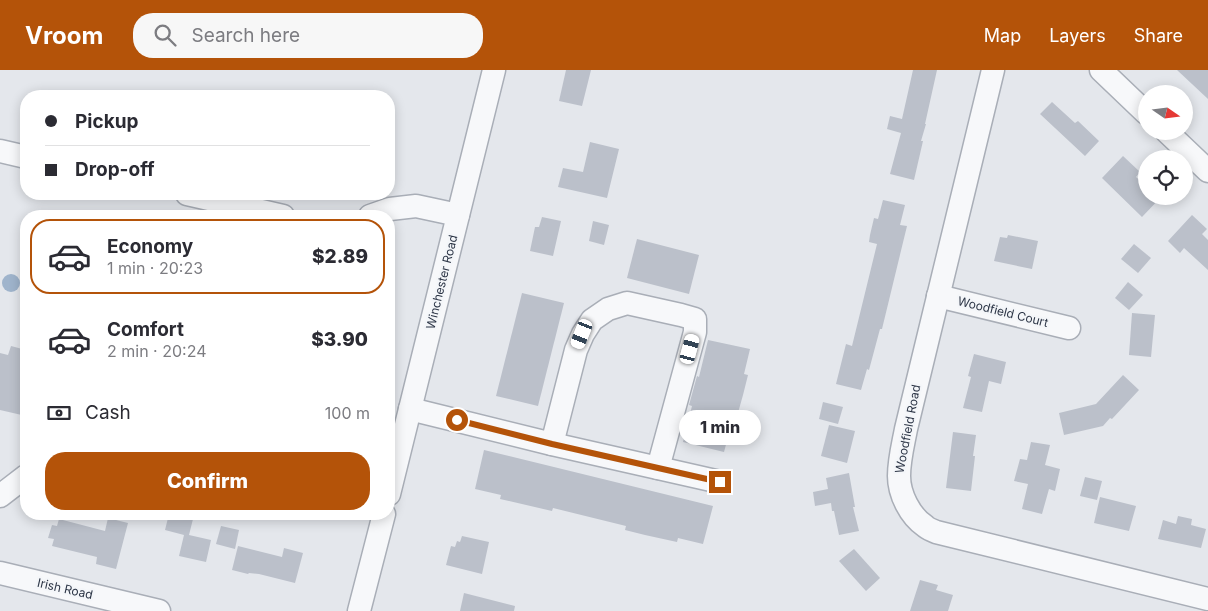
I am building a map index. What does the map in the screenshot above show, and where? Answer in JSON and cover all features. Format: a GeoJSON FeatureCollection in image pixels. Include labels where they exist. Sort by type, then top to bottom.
{"type":"FeatureCollection","features":[{"type":"Feature","properties":{"kind":"street","name":"Winchester Road"},"geometry":{"type":"LineString","coordinates":[[395,470],[494,70]]}},
{"type":"Feature","properties":{"kind":"street","name":"Woodfield Road"},"geometry":{"type":"LineString","coordinates":[[993,70],[906,429],[898,478],[907,505],[924,526],[936,532],[1208,599]]}},
{"type":"Feature","properties":{"kind":"street"},"geometry":{"type":"LineString","coordinates":[[1101,70],[1138,105]]}},
{"type":"Feature","properties":{"kind":"street"},"geometry":{"type":"LineString","coordinates":[[1175,140],[1208,172]]}},
{"type":"Feature","properties":{"kind":"street"},"geometry":{"type":"LineString","coordinates":[[0,151],[20,156]]}},
{"type":"Feature","properties":{"kind":"street"},"geometry":{"type":"LineString","coordinates":[[213,200],[258,210]]}},
{"type":"Feature","properties":{"kind":"street"},"geometry":{"type":"LineString","coordinates":[[387,210],[416,206],[458,215]]}},
{"type":"Feature","properties":{"kind":"street","name":"Woodfield Court"},"geometry":{"type":"LineString","coordinates":[[938,296],[1069,328]]}},
{"type":"Feature","properties":{"kind":"street"},"geometry":{"type":"LineString","coordinates":[[552,444],[576,350],[582,334],[592,320],[608,309],[627,303],[682,314],[695,319],[695,332],[658,468]]}},
{"type":"Feature","properties":{"kind":"street"},"geometry":{"type":"LineString","coordinates":[[410,409],[552,444],[720,482]]}},
{"type":"Feature","properties":{"kind":"street"},"geometry":{"type":"LineString","coordinates":[[0,496],[20,481]]}},
{"type":"Feature","properties":{"kind":"street"},"geometry":{"type":"LineString","coordinates":[[359,611],[382,520]]}},
{"type":"Feature","properties":{"kind":"street","name":"Irish Road"},"geometry":{"type":"LineString","coordinates":[[0,573],[159,611]]}},
{"type":"Feature","properties":{"kind":"water"},"geometry":{"type":"Polygon","coordinates":[[[7,274],[15,274],[20,279],[18,290],[7,292],[2,287],[2,279],[7,274]]]}},
{"type":"Feature","properties":{"kind":"building"},"geometry":{"type":"Polygon","coordinates":[[[566,70],[591,70],[582,106],[559,101],[566,70]]]}},
{"type":"Feature","properties":{"kind":"building"},"geometry":{"type":"Polygon","coordinates":[[[913,70],[937,70],[914,180],[890,174],[901,133],[887,129],[890,116],[902,119],[913,70]]]}},
{"type":"Feature","properties":{"kind":"building"},"geometry":{"type":"Polygon","coordinates":[[[1177,70],[1208,70],[1208,99],[1177,70]]]}},
{"type":"Feature","properties":{"kind":"building"},"geometry":{"type":"Polygon","coordinates":[[[1052,102],[1075,123],[1078,121],[1099,141],[1085,156],[1040,114],[1052,102]]]}},
{"type":"Feature","properties":{"kind":"building"},"geometry":{"type":"Polygon","coordinates":[[[590,142],[619,149],[607,198],[558,187],[563,168],[583,172],[590,142]]]}},
{"type":"Feature","properties":{"kind":"building"},"geometry":{"type":"Polygon","coordinates":[[[1123,156],[1138,170],[1136,177],[1138,179],[1138,205],[1153,205],[1142,217],[1102,178],[1123,156]]]}},
{"type":"Feature","properties":{"kind":"building"},"geometry":{"type":"Polygon","coordinates":[[[883,200],[905,205],[900,225],[907,226],[882,329],[880,329],[869,370],[867,369],[861,390],[836,384],[846,344],[852,346],[877,244],[869,242],[870,235],[874,218],[878,219],[883,200]]]}},
{"type":"Feature","properties":{"kind":"building"},"geometry":{"type":"Polygon","coordinates":[[[1192,215],[1207,229],[1202,234],[1208,240],[1208,270],[1184,248],[1180,253],[1168,241],[1192,215]]]}},
{"type":"Feature","properties":{"kind":"building"},"geometry":{"type":"Polygon","coordinates":[[[542,217],[561,221],[553,256],[530,251],[535,227],[539,227],[542,217]]]}},
{"type":"Feature","properties":{"kind":"building"},"geometry":{"type":"Polygon","coordinates":[[[593,221],[609,225],[604,245],[589,241],[593,221]]]}},
{"type":"Feature","properties":{"kind":"building"},"geometry":{"type":"Polygon","coordinates":[[[1008,235],[1038,241],[1032,269],[994,261],[1000,237],[1007,238],[1008,235]]]}},
{"type":"Feature","properties":{"kind":"building"},"geometry":{"type":"Polygon","coordinates":[[[637,239],[699,255],[689,294],[627,278],[637,239]]]}},
{"type":"Feature","properties":{"kind":"building"},"geometry":{"type":"Polygon","coordinates":[[[1134,244],[1151,258],[1138,273],[1121,259],[1134,244]]]}},
{"type":"Feature","properties":{"kind":"building"},"geometry":{"type":"Polygon","coordinates":[[[1128,282],[1143,295],[1129,310],[1115,298],[1128,282]]]}},
{"type":"Feature","properties":{"kind":"building"},"geometry":{"type":"Polygon","coordinates":[[[522,293],[564,303],[538,406],[496,396],[522,293]]]}},
{"type":"Feature","properties":{"kind":"building"},"geometry":{"type":"Polygon","coordinates":[[[1132,313],[1155,315],[1151,357],[1129,355],[1132,313]]]}},
{"type":"Feature","properties":{"kind":"building"},"geometry":{"type":"Polygon","coordinates":[[[708,340],[750,349],[744,374],[748,375],[743,395],[734,427],[731,426],[724,452],[683,442],[692,406],[689,405],[697,376],[699,377],[708,340]]]}},
{"type":"Feature","properties":{"kind":"building"},"geometry":{"type":"Polygon","coordinates":[[[11,346],[20,348],[20,415],[0,410],[0,353],[8,355],[11,346]]]}},
{"type":"Feature","properties":{"kind":"building"},"geometry":{"type":"Polygon","coordinates":[[[974,354],[1006,362],[1001,384],[989,381],[982,412],[963,408],[971,377],[968,376],[974,354]]]}},
{"type":"Feature","properties":{"kind":"building"},"geometry":{"type":"Polygon","coordinates":[[[1123,375],[1139,390],[1112,419],[1110,418],[1103,426],[1064,435],[1059,413],[1096,404],[1123,375]]]}},
{"type":"Feature","properties":{"kind":"building"},"geometry":{"type":"Polygon","coordinates":[[[823,402],[843,407],[838,424],[819,419],[823,402]]]}},
{"type":"Feature","properties":{"kind":"building"},"geometry":{"type":"Polygon","coordinates":[[[829,425],[855,431],[847,463],[821,456],[829,425]]]}},
{"type":"Feature","properties":{"kind":"building"},"geometry":{"type":"Polygon","coordinates":[[[953,432],[976,435],[971,491],[946,488],[953,432]]]}},
{"type":"Feature","properties":{"kind":"building"},"geometry":{"type":"Polygon","coordinates":[[[1031,442],[1050,445],[1045,465],[1060,469],[1055,491],[1049,489],[1042,514],[1022,509],[1028,484],[1014,481],[1020,459],[1027,460],[1031,442]]]}},
{"type":"Feature","properties":{"kind":"building"},"geometry":{"type":"Polygon","coordinates":[[[484,450],[713,506],[703,544],[678,538],[677,542],[645,535],[625,530],[626,526],[553,508],[552,511],[500,499],[501,495],[475,489],[484,450]]]}},
{"type":"Feature","properties":{"kind":"building"},"geometry":{"type":"Polygon","coordinates":[[[849,473],[855,507],[853,507],[859,531],[839,535],[831,503],[815,506],[813,492],[828,489],[826,478],[849,473]]]}},
{"type":"Feature","properties":{"kind":"building"},"geometry":{"type":"Polygon","coordinates":[[[1085,477],[1102,481],[1097,500],[1080,496],[1085,477]]]}},
{"type":"Feature","properties":{"kind":"building"},"geometry":{"type":"Polygon","coordinates":[[[1100,497],[1136,506],[1129,531],[1094,523],[1100,497]]]}},
{"type":"Feature","properties":{"kind":"building"},"geometry":{"type":"Polygon","coordinates":[[[1178,516],[1192,519],[1191,525],[1206,529],[1201,548],[1158,539],[1163,520],[1176,524],[1178,516]]]}},
{"type":"Feature","properties":{"kind":"building"},"geometry":{"type":"Polygon","coordinates":[[[59,520],[105,531],[108,520],[128,523],[116,569],[96,564],[97,557],[52,546],[54,539],[48,538],[52,525],[57,526],[59,520]]]}},
{"type":"Feature","properties":{"kind":"building"},"geometry":{"type":"Polygon","coordinates":[[[168,520],[193,520],[189,535],[211,540],[206,562],[179,556],[184,535],[165,530],[168,520]]]}},
{"type":"Feature","properties":{"kind":"building"},"geometry":{"type":"Polygon","coordinates":[[[221,526],[239,530],[235,549],[216,544],[221,526]]]}},
{"type":"Feature","properties":{"kind":"building"},"geometry":{"type":"Polygon","coordinates":[[[462,536],[489,542],[482,574],[446,565],[451,546],[455,547],[457,541],[460,542],[462,536]]]}},
{"type":"Feature","properties":{"kind":"building"},"geometry":{"type":"Polygon","coordinates":[[[238,546],[282,557],[284,548],[303,553],[295,583],[259,574],[248,574],[232,570],[238,546]]]}},
{"type":"Feature","properties":{"kind":"building"},"geometry":{"type":"Polygon","coordinates":[[[854,549],[880,578],[866,591],[839,561],[854,549]]]}},
{"type":"Feature","properties":{"kind":"building"},"geometry":{"type":"Polygon","coordinates":[[[920,580],[938,585],[936,590],[953,595],[948,611],[910,611],[920,580]]]}},
{"type":"Feature","properties":{"kind":"building"},"geometry":{"type":"Polygon","coordinates":[[[464,593],[515,606],[514,611],[460,611],[464,593]]]}},
{"type":"Feature","properties":{"kind":"route"},"geometry":{"type":"LineString","coordinates":[[457,420],[552,444],[720,482]]}}]}
